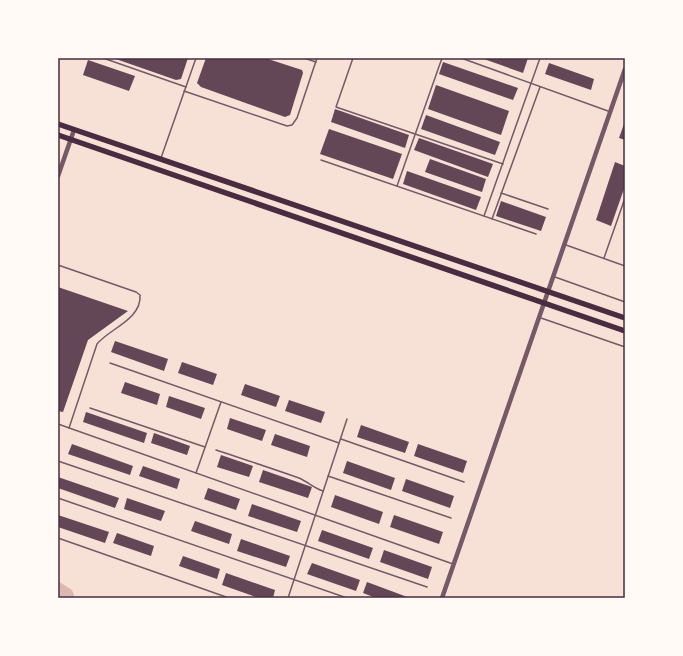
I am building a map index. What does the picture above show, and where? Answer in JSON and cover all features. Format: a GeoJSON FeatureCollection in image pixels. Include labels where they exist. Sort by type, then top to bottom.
{"type":"FeatureCollection","features":[{"type":"Feature","properties":{"kind":"main road"},"geometry":{"type":"LineString","coordinates":[[58,124],[625,318]]}},
{"type":"Feature","properties":{"kind":"main road"},"geometry":{"type":"LineString","coordinates":[[58,135],[625,331]]}},
{"type":"Feature","properties":{"kind":"street"},"geometry":{"type":"LineString","coordinates":[[442,598],[625,69]]}},
{"type":"Feature","properties":{"kind":"street"},"geometry":{"type":"LineString","coordinates":[[58,176],[74,130]]}},
{"type":"Feature","properties":{"kind":"lane"},"geometry":{"type":"LineString","coordinates":[[103,58],[186,87]]}},
{"type":"Feature","properties":{"kind":"lane"},"geometry":{"type":"LineString","coordinates":[[160,160],[196,58]]}},
{"type":"Feature","properties":{"kind":"lane"},"geometry":{"type":"LineString","coordinates":[[304,58],[316,62]]}},
{"type":"Feature","properties":{"kind":"lane"},"geometry":{"type":"LineString","coordinates":[[184,91],[287,126],[292,125],[297,118],[317,58]]}},
{"type":"Feature","properties":{"kind":"lane"},"geometry":{"type":"LineString","coordinates":[[353,58],[336,107],[503,164]]}},
{"type":"Feature","properties":{"kind":"lane"},"geometry":{"type":"LineString","coordinates":[[397,186],[442,58]]}},
{"type":"Feature","properties":{"kind":"lane"},"geometry":{"type":"LineString","coordinates":[[461,58],[610,112]]}},
{"type":"Feature","properties":{"kind":"lane"},"geometry":{"type":"LineString","coordinates":[[484,216],[540,58]]}},
{"type":"Feature","properties":{"kind":"lane"},"geometry":{"type":"LineString","coordinates":[[492,219],[540,87]]}},
{"type":"Feature","properties":{"kind":"lane"},"geometry":{"type":"LineString","coordinates":[[321,160],[536,234]]}},
{"type":"Feature","properties":{"kind":"lane"},"geometry":{"type":"LineString","coordinates":[[502,193],[548,209]]}},
{"type":"Feature","properties":{"kind":"lane"},"geometry":{"type":"LineString","coordinates":[[604,258],[625,198]]}},
{"type":"Feature","properties":{"kind":"lane"},"geometry":{"type":"LineString","coordinates":[[564,244],[625,266]]}},
{"type":"Feature","properties":{"kind":"lane"},"geometry":{"type":"LineString","coordinates":[[58,265],[136,292],[140,295],[140,301],[136,309],[124,323],[101,339],[97,344],[69,428]]}},
{"type":"Feature","properties":{"kind":"lane"},"geometry":{"type":"LineString","coordinates":[[553,276],[625,302]]}},
{"type":"Feature","properties":{"kind":"lane"},"geometry":{"type":"LineString","coordinates":[[539,318],[625,347]]}},
{"type":"Feature","properties":{"kind":"lane"},"geometry":{"type":"LineString","coordinates":[[110,363],[339,443]]}},
{"type":"Feature","properties":{"kind":"lane"},"geometry":{"type":"LineString","coordinates":[[196,473],[220,402]]}},
{"type":"Feature","properties":{"kind":"lane"},"geometry":{"type":"LineString","coordinates":[[90,408],[205,447]]}},
{"type":"Feature","properties":{"kind":"lane"},"geometry":{"type":"LineString","coordinates":[[288,598],[347,419]]}},
{"type":"Feature","properties":{"kind":"lane"},"geometry":{"type":"LineString","coordinates":[[58,424],[453,564]]}},
{"type":"Feature","properties":{"kind":"lane"},"geometry":{"type":"LineString","coordinates":[[340,439],[464,482]]}},
{"type":"Feature","properties":{"kind":"lane"},"geometry":{"type":"LineString","coordinates":[[216,450],[278,470],[310,483],[314,488],[323,491]]}},
{"type":"Feature","properties":{"kind":"lane"},"geometry":{"type":"LineString","coordinates":[[58,461],[427,587]]}},
{"type":"Feature","properties":{"kind":"lane"},"geometry":{"type":"LineString","coordinates":[[328,476],[451,518]]}},
{"type":"Feature","properties":{"kind":"lane"},"geometry":{"type":"LineString","coordinates":[[58,498],[347,598]]}},
{"type":"Feature","properties":{"kind":"lane"},"geometry":{"type":"LineString","coordinates":[[58,538],[229,598]]}},
{"type":"Feature","properties":{"kind":"shaded area"},"geometry":{"type":"Polygon","coordinates":[[[58,581],[72,590],[75,598],[58,598],[58,581]]]}},
{"type":"Feature","properties":{"kind":"building"},"geometry":{"type":"Polygon","coordinates":[[[113,58],[188,58],[181,79],[176,80],[113,58]]]}},
{"type":"Feature","properties":{"kind":"building"},"geometry":{"type":"Polygon","coordinates":[[[206,58],[265,58],[302,70],[303,73],[290,115],[285,117],[201,87],[197,83],[206,58]]]}},
{"type":"Feature","properties":{"kind":"building"},"geometry":{"type":"Polygon","coordinates":[[[481,58],[528,58],[523,73],[481,58]]]}},
{"type":"Feature","properties":{"kind":"building"},"geometry":{"type":"Polygon","coordinates":[[[88,60],[135,76],[129,91],[83,75],[88,60]]]}},
{"type":"Feature","properties":{"kind":"building"},"geometry":{"type":"Polygon","coordinates":[[[443,62],[518,88],[513,100],[439,74],[443,62]]]}},
{"type":"Feature","properties":{"kind":"building"},"geometry":{"type":"Polygon","coordinates":[[[549,63],[594,79],[591,90],[545,74],[549,63]]]}},
{"type":"Feature","properties":{"kind":"building"},"geometry":{"type":"Polygon","coordinates":[[[436,85],[509,111],[501,135],[428,109],[436,85]]]}},
{"type":"Feature","properties":{"kind":"building"},"geometry":{"type":"Polygon","coordinates":[[[335,109],[409,135],[405,148],[331,122],[335,109]]]}},
{"type":"Feature","properties":{"kind":"building"},"geometry":{"type":"Polygon","coordinates":[[[426,115],[500,142],[495,155],[421,129],[426,115]]]}},
{"type":"Feature","properties":{"kind":"building"},"geometry":{"type":"Polygon","coordinates":[[[625,121],[625,140],[619,138],[625,121]]]}},
{"type":"Feature","properties":{"kind":"building"},"geometry":{"type":"Polygon","coordinates":[[[329,129],[402,154],[393,179],[320,154],[329,129]]]}},
{"type":"Feature","properties":{"kind":"building"},"geometry":{"type":"Polygon","coordinates":[[[419,138],[493,164],[488,177],[414,150],[419,138]]]}},
{"type":"Feature","properties":{"kind":"building"},"geometry":{"type":"Polygon","coordinates":[[[430,159],[486,179],[482,192],[425,172],[430,159]]]}},
{"type":"Feature","properties":{"kind":"building"},"geometry":{"type":"Polygon","coordinates":[[[615,162],[625,166],[625,186],[611,226],[596,220],[615,162]]]}},
{"type":"Feature","properties":{"kind":"building"},"geometry":{"type":"Polygon","coordinates":[[[407,171],[481,197],[476,210],[403,184],[407,171]]]}},
{"type":"Feature","properties":{"kind":"building"},"geometry":{"type":"Polygon","coordinates":[[[501,201],[546,217],[541,231],[496,216],[501,201]]]}},
{"type":"Feature","properties":{"kind":"building"},"geometry":{"type":"Polygon","coordinates":[[[58,287],[128,311],[88,340],[63,412],[58,411],[58,287]]]}},
{"type":"Feature","properties":{"kind":"building"},"geometry":{"type":"Polygon","coordinates":[[[115,341],[168,359],[164,371],[111,352],[115,341]]]}},
{"type":"Feature","properties":{"kind":"building"},"geometry":{"type":"Polygon","coordinates":[[[182,362],[217,374],[213,385],[178,373],[182,362]]]}},
{"type":"Feature","properties":{"kind":"building"},"geometry":{"type":"Polygon","coordinates":[[[125,382],[160,394],[157,405],[121,393],[125,382]]]}},
{"type":"Feature","properties":{"kind":"building"},"geometry":{"type":"Polygon","coordinates":[[[245,384],[280,396],[276,407],[241,395],[245,384]]]}},
{"type":"Feature","properties":{"kind":"building"},"geometry":{"type":"Polygon","coordinates":[[[169,396],[205,408],[201,419],[166,407],[169,396]]]}},
{"type":"Feature","properties":{"kind":"building"},"geometry":{"type":"Polygon","coordinates":[[[289,400],[325,412],[321,423],[285,411],[289,400]]]}},
{"type":"Feature","properties":{"kind":"building"},"geometry":{"type":"Polygon","coordinates":[[[86,412],[147,433],[144,443],[83,422],[86,412]]]}},
{"type":"Feature","properties":{"kind":"building"},"geometry":{"type":"Polygon","coordinates":[[[230,418],[266,430],[262,441],[227,429],[230,418]]]}},
{"type":"Feature","properties":{"kind":"building"},"geometry":{"type":"Polygon","coordinates":[[[361,425],[409,442],[405,453],[357,437],[361,425]]]}},
{"type":"Feature","properties":{"kind":"building"},"geometry":{"type":"Polygon","coordinates":[[[154,433],[190,446],[187,455],[151,443],[154,433]]]}},
{"type":"Feature","properties":{"kind":"building"},"geometry":{"type":"Polygon","coordinates":[[[275,434],[310,446],[307,457],[271,445],[275,434]]]}},
{"type":"Feature","properties":{"kind":"building"},"geometry":{"type":"Polygon","coordinates":[[[72,444],[133,466],[130,475],[68,454],[72,444]]]}},
{"type":"Feature","properties":{"kind":"building"},"geometry":{"type":"Polygon","coordinates":[[[418,444],[467,461],[463,473],[414,456],[418,444]]]}},
{"type":"Feature","properties":{"kind":"building"},"geometry":{"type":"Polygon","coordinates":[[[221,455],[253,466],[249,477],[217,467],[221,455]]]}},
{"type":"Feature","properties":{"kind":"building"},"geometry":{"type":"Polygon","coordinates":[[[347,461],[395,478],[391,490],[343,473],[347,461]]]}},
{"type":"Feature","properties":{"kind":"building"},"geometry":{"type":"Polygon","coordinates":[[[143,466],[180,479],[177,489],[139,476],[143,466]]]}},
{"type":"Feature","properties":{"kind":"building"},"geometry":{"type":"Polygon","coordinates":[[[263,470],[312,487],[308,498],[259,482],[263,470]]]}},
{"type":"Feature","properties":{"kind":"building"},"geometry":{"type":"Polygon","coordinates":[[[58,477],[119,498],[115,508],[58,488],[58,477]]]}},
{"type":"Feature","properties":{"kind":"building"},"geometry":{"type":"Polygon","coordinates":[[[406,479],[454,496],[450,508],[402,491],[406,479]]]}},
{"type":"Feature","properties":{"kind":"building"},"geometry":{"type":"Polygon","coordinates":[[[208,488],[240,499],[236,510],[204,499],[208,488]]]}},
{"type":"Feature","properties":{"kind":"building"},"geometry":{"type":"Polygon","coordinates":[[[335,495],[383,512],[379,524],[331,507],[335,495]]]}},
{"type":"Feature","properties":{"kind":"building"},"geometry":{"type":"Polygon","coordinates":[[[127,498],[165,511],[161,521],[124,509],[127,498]]]}},
{"type":"Feature","properties":{"kind":"building"},"geometry":{"type":"Polygon","coordinates":[[[252,504],[301,521],[297,532],[248,516],[252,504]]]}},
{"type":"Feature","properties":{"kind":"building"},"geometry":{"type":"Polygon","coordinates":[[[58,515],[109,532],[105,543],[58,527],[58,515]]]}},
{"type":"Feature","properties":{"kind":"building"},"geometry":{"type":"Polygon","coordinates":[[[394,515],[443,532],[439,544],[390,527],[394,515]]]}},
{"type":"Feature","properties":{"kind":"building"},"geometry":{"type":"Polygon","coordinates":[[[195,521],[232,534],[229,544],[191,531],[195,521]]]}},
{"type":"Feature","properties":{"kind":"building"},"geometry":{"type":"Polygon","coordinates":[[[322,530],[373,548],[369,559],[318,541],[322,530]]]}},
{"type":"Feature","properties":{"kind":"building"},"geometry":{"type":"Polygon","coordinates":[[[117,533],[154,546],[151,556],[113,543],[117,533]]]}},
{"type":"Feature","properties":{"kind":"building"},"geometry":{"type":"Polygon","coordinates":[[[241,539],[290,556],[286,567],[237,551],[241,539]]]}},
{"type":"Feature","properties":{"kind":"building"},"geometry":{"type":"Polygon","coordinates":[[[384,550],[432,567],[428,579],[380,562],[384,550]]]}},
{"type":"Feature","properties":{"kind":"building"},"geometry":{"type":"Polygon","coordinates":[[[183,556],[220,569],[217,579],[179,566],[183,556]]]}},
{"type":"Feature","properties":{"kind":"building"},"geometry":{"type":"Polygon","coordinates":[[[312,563],[360,580],[356,591],[307,574],[312,563]]]}},
{"type":"Feature","properties":{"kind":"building"},"geometry":{"type":"Polygon","coordinates":[[[226,573],[275,590],[273,598],[259,598],[222,585],[226,573]]]}},
{"type":"Feature","properties":{"kind":"building"},"geometry":{"type":"Polygon","coordinates":[[[367,582],[410,598],[376,598],[363,593],[367,582]]]}}]}
